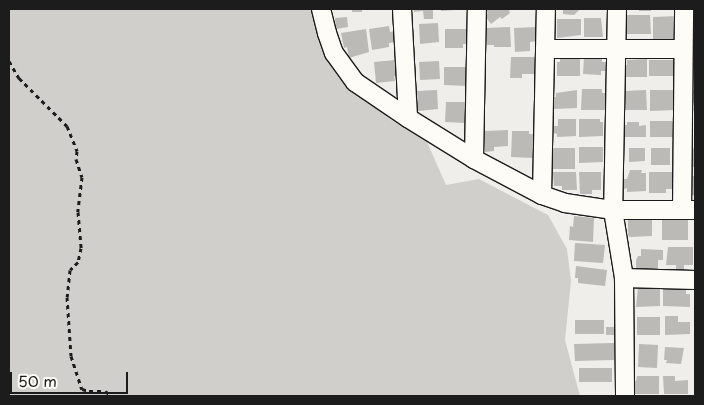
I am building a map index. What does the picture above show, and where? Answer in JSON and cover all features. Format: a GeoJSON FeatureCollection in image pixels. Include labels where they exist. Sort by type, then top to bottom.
{"type":"FeatureCollection","features":[{"type":"Feature","properties":{"kind":"street"},"geometry":{"type":"LineString","coordinates":[[321,9],[334,53],[355,82],[474,159],[542,194],[565,203],[612,210],[688,210],[684,9]]}},
{"type":"Feature","properties":{"kind":"street"},"geometry":{"type":"LineString","coordinates":[[402,9],[408,118]]}},
{"type":"Feature","properties":{"kind":"street"},"geometry":{"type":"LineString","coordinates":[[474,159],[477,9]]}},
{"type":"Feature","properties":{"kind":"street"},"geometry":{"type":"LineString","coordinates":[[542,194],[546,9]]}},
{"type":"Feature","properties":{"kind":"street"},"geometry":{"type":"LineString","coordinates":[[617,9],[612,210],[624,278],[625,396]]}},
{"type":"Feature","properties":{"kind":"street"},"geometry":{"type":"LineString","coordinates":[[545,49],[684,49]]}},
{"type":"Feature","properties":{"kind":"street"},"geometry":{"type":"LineString","coordinates":[[624,278],[695,280]]}},
{"type":"Feature","properties":{"kind":"path"},"geometry":{"type":"LineString","coordinates":[[9,61],[19,78],[66,126],[77,151],[76,159],[82,176],[78,212],[81,248],[78,262],[70,270],[67,297],[71,356],[82,389],[89,392],[105,390],[112,396]]}},
{"type":"Feature","properties":{"kind":"shaded area"},"geometry":{"type":"Polygon","coordinates":[[[9,9],[315,9],[322,50],[338,77],[391,120],[427,142],[446,185],[479,179],[548,215],[567,249],[571,281],[565,340],[580,396],[9,396],[9,9]]]}},
{"type":"Feature","properties":{"kind":"building"},"geometry":{"type":"Polygon","coordinates":[[[352,9],[362,9],[362,12],[352,12],[352,9]]]}},
{"type":"Feature","properties":{"kind":"building"},"geometry":{"type":"Polygon","coordinates":[[[414,9],[433,9],[433,19],[424,19],[423,11],[414,12],[414,9]]]}},
{"type":"Feature","properties":{"kind":"building"},"geometry":{"type":"Polygon","coordinates":[[[441,9],[456,9],[456,10],[441,11],[441,9]]]}},
{"type":"Feature","properties":{"kind":"building"},"geometry":{"type":"Polygon","coordinates":[[[485,9],[511,9],[510,13],[502,19],[500,17],[491,24],[485,16],[488,13],[485,9]]]}},
{"type":"Feature","properties":{"kind":"building"},"geometry":{"type":"Polygon","coordinates":[[[563,9],[580,9],[574,15],[563,14],[563,9]]]}},
{"type":"Feature","properties":{"kind":"building"},"geometry":{"type":"Polygon","coordinates":[[[639,9],[651,9],[651,11],[639,11],[639,9]]]}},
{"type":"Feature","properties":{"kind":"building"},"geometry":{"type":"Polygon","coordinates":[[[692,9],[695,9],[695,31],[691,31],[692,9]]]}},
{"type":"Feature","properties":{"kind":"building"},"geometry":{"type":"Polygon","coordinates":[[[624,15],[650,15],[651,34],[624,34],[624,15]]]}},
{"type":"Feature","properties":{"kind":"building"},"geometry":{"type":"Polygon","coordinates":[[[678,16],[676,39],[653,39],[653,17],[678,16]]]}},
{"type":"Feature","properties":{"kind":"building"},"geometry":{"type":"Polygon","coordinates":[[[347,17],[348,27],[336,29],[335,18],[347,17]]]}},
{"type":"Feature","properties":{"kind":"building"},"geometry":{"type":"Polygon","coordinates":[[[584,18],[601,18],[603,37],[584,37],[584,18]]]}},
{"type":"Feature","properties":{"kind":"building"},"geometry":{"type":"Polygon","coordinates":[[[557,19],[581,19],[581,35],[557,38],[557,19]]]}},
{"type":"Feature","properties":{"kind":"building"},"geometry":{"type":"Polygon","coordinates":[[[438,23],[439,42],[420,44],[419,24],[438,23]]]}},
{"type":"Feature","properties":{"kind":"building"},"geometry":{"type":"Polygon","coordinates":[[[389,26],[390,32],[394,31],[395,42],[389,43],[389,47],[372,50],[369,29],[389,26]]]}},
{"type":"Feature","properties":{"kind":"building"},"geometry":{"type":"Polygon","coordinates":[[[510,27],[511,47],[487,45],[487,28],[510,27]]]}},
{"type":"Feature","properties":{"kind":"building"},"geometry":{"type":"Polygon","coordinates":[[[537,27],[537,41],[530,42],[530,51],[515,52],[514,28],[537,27]]]}},
{"type":"Feature","properties":{"kind":"building"},"geometry":{"type":"Polygon","coordinates":[[[366,29],[369,52],[349,58],[347,47],[344,48],[341,33],[366,29]]]}},
{"type":"Feature","properties":{"kind":"building"},"geometry":{"type":"Polygon","coordinates":[[[445,29],[468,29],[468,44],[463,44],[463,48],[445,48],[445,29]]]}},
{"type":"Feature","properties":{"kind":"building"},"geometry":{"type":"Polygon","coordinates":[[[693,50],[695,50],[695,67],[693,67],[693,50]]]}},
{"type":"Feature","properties":{"kind":"building"},"geometry":{"type":"Polygon","coordinates":[[[511,57],[536,57],[536,74],[522,74],[522,78],[510,78],[511,57]]]}},
{"type":"Feature","properties":{"kind":"building"},"geometry":{"type":"Polygon","coordinates":[[[560,57],[580,58],[580,76],[557,76],[557,62],[560,62],[560,57]]]}},
{"type":"Feature","properties":{"kind":"building"},"geometry":{"type":"Polygon","coordinates":[[[584,57],[602,58],[602,62],[606,62],[606,71],[601,71],[601,75],[583,74],[584,57]]]}},
{"type":"Feature","properties":{"kind":"building"},"geometry":{"type":"Polygon","coordinates":[[[647,59],[647,77],[624,77],[623,65],[627,65],[627,60],[647,59]]]}},
{"type":"Feature","properties":{"kind":"building"},"geometry":{"type":"Polygon","coordinates":[[[395,60],[397,76],[394,76],[395,81],[376,83],[374,62],[395,60]]]}},
{"type":"Feature","properties":{"kind":"building"},"geometry":{"type":"Polygon","coordinates":[[[649,60],[674,60],[674,76],[649,76],[649,60]]]}},
{"type":"Feature","properties":{"kind":"building"},"geometry":{"type":"Polygon","coordinates":[[[439,61],[440,79],[420,80],[419,62],[439,61]]]}},
{"type":"Feature","properties":{"kind":"building"},"geometry":{"type":"Polygon","coordinates":[[[444,67],[467,67],[467,86],[444,85],[444,67]]]}},
{"type":"Feature","properties":{"kind":"building"},"geometry":{"type":"Polygon","coordinates":[[[582,89],[602,89],[602,93],[606,93],[606,110],[581,110],[582,89]]]}},
{"type":"Feature","properties":{"kind":"building"},"geometry":{"type":"Polygon","coordinates":[[[437,90],[438,109],[418,111],[417,91],[437,90]]]}},
{"type":"Feature","properties":{"kind":"building"},"geometry":{"type":"Polygon","coordinates":[[[577,90],[577,108],[553,109],[552,97],[556,97],[556,93],[577,90]]]}},
{"type":"Feature","properties":{"kind":"building"},"geometry":{"type":"Polygon","coordinates":[[[646,90],[647,110],[625,110],[625,91],[646,90]]]}},
{"type":"Feature","properties":{"kind":"building"},"geometry":{"type":"Polygon","coordinates":[[[650,90],[673,90],[673,96],[676,96],[676,110],[650,111],[650,90]]]}},
{"type":"Feature","properties":{"kind":"building"},"geometry":{"type":"Polygon","coordinates":[[[692,91],[695,91],[695,103],[692,103],[692,91]]]}},
{"type":"Feature","properties":{"kind":"building"},"geometry":{"type":"Polygon","coordinates":[[[446,102],[466,102],[466,123],[445,122],[446,102]]]}},
{"type":"Feature","properties":{"kind":"building"},"geometry":{"type":"Polygon","coordinates":[[[558,119],[576,119],[576,136],[557,137],[557,134],[554,133],[554,126],[558,126],[558,119]]]}},
{"type":"Feature","properties":{"kind":"building"},"geometry":{"type":"Polygon","coordinates":[[[579,119],[600,119],[600,122],[603,122],[603,136],[579,137],[579,119]]]}},
{"type":"Feature","properties":{"kind":"building"},"geometry":{"type":"Polygon","coordinates":[[[650,121],[673,121],[673,137],[650,137],[650,121]]]}},
{"type":"Feature","properties":{"kind":"building"},"geometry":{"type":"Polygon","coordinates":[[[627,122],[639,122],[639,126],[646,125],[646,137],[623,137],[623,125],[627,125],[627,122]]]}},
{"type":"Feature","properties":{"kind":"building"},"geometry":{"type":"Polygon","coordinates":[[[508,130],[508,146],[494,147],[494,151],[485,152],[485,131],[508,130]]]}},
{"type":"Feature","properties":{"kind":"building"},"geometry":{"type":"Polygon","coordinates":[[[512,131],[529,131],[529,134],[536,134],[535,158],[511,157],[512,131]]]}},
{"type":"Feature","properties":{"kind":"building"},"geometry":{"type":"Polygon","coordinates":[[[579,147],[603,147],[603,162],[579,163],[579,147]]]}},
{"type":"Feature","properties":{"kind":"building"},"geometry":{"type":"Polygon","coordinates":[[[553,148],[575,148],[575,169],[553,169],[553,148]]]}},
{"type":"Feature","properties":{"kind":"building"},"geometry":{"type":"Polygon","coordinates":[[[629,148],[645,148],[645,161],[629,162],[629,148]]]}},
{"type":"Feature","properties":{"kind":"building"},"geometry":{"type":"Polygon","coordinates":[[[651,148],[670,148],[670,165],[651,165],[651,148]]]}},
{"type":"Feature","properties":{"kind":"building"},"geometry":{"type":"Polygon","coordinates":[[[695,148],[695,167],[690,167],[690,149],[695,148]]]}},
{"type":"Feature","properties":{"kind":"building"},"geometry":{"type":"Polygon","coordinates":[[[630,170],[642,170],[641,173],[646,173],[646,191],[627,192],[627,188],[624,189],[624,179],[627,179],[630,170]]]}},
{"type":"Feature","properties":{"kind":"building"},"geometry":{"type":"Polygon","coordinates":[[[553,172],[576,172],[577,190],[562,190],[562,186],[554,186],[553,172]]]}},
{"type":"Feature","properties":{"kind":"building"},"geometry":{"type":"Polygon","coordinates":[[[579,172],[601,172],[601,190],[592,190],[592,194],[580,194],[579,172]]]}},
{"type":"Feature","properties":{"kind":"building"},"geometry":{"type":"Polygon","coordinates":[[[649,172],[674,172],[674,189],[666,189],[666,193],[649,193],[649,172]]]}},
{"type":"Feature","properties":{"kind":"building"},"geometry":{"type":"Polygon","coordinates":[[[690,176],[695,176],[695,196],[692,195],[690,176]]]}},
{"type":"Feature","properties":{"kind":"building"},"geometry":{"type":"Polygon","coordinates":[[[574,216],[594,218],[593,242],[569,240],[570,226],[573,227],[574,216]]]}},
{"type":"Feature","properties":{"kind":"building"},"geometry":{"type":"Polygon","coordinates":[[[628,217],[652,217],[652,236],[630,237],[628,235],[628,217]]]}},
{"type":"Feature","properties":{"kind":"building"},"geometry":{"type":"Polygon","coordinates":[[[662,219],[688,220],[688,240],[662,240],[662,219]]]}},
{"type":"Feature","properties":{"kind":"building"},"geometry":{"type":"Polygon","coordinates":[[[575,243],[605,245],[603,263],[574,261],[575,243]]]}},
{"type":"Feature","properties":{"kind":"building"},"geometry":{"type":"Polygon","coordinates":[[[668,247],[693,247],[693,265],[684,265],[684,272],[676,272],[676,265],[666,265],[668,247]]]}},
{"type":"Feature","properties":{"kind":"building"},"geometry":{"type":"Polygon","coordinates":[[[641,249],[663,250],[663,260],[658,260],[658,270],[636,269],[636,260],[638,256],[641,256],[641,249]]]}},
{"type":"Feature","properties":{"kind":"building"},"geometry":{"type":"Polygon","coordinates":[[[576,266],[607,270],[605,286],[578,283],[578,278],[575,278],[576,266]]]}},
{"type":"Feature","properties":{"kind":"building"},"geometry":{"type":"Polygon","coordinates":[[[638,287],[660,287],[660,306],[636,307],[638,287]]]}},
{"type":"Feature","properties":{"kind":"building"},"geometry":{"type":"Polygon","coordinates":[[[663,288],[686,290],[686,294],[690,294],[690,307],[663,306],[663,288]]]}},
{"type":"Feature","properties":{"kind":"building"},"geometry":{"type":"Polygon","coordinates":[[[665,316],[678,316],[678,322],[690,322],[690,334],[665,335],[665,316]]]}},
{"type":"Feature","properties":{"kind":"building"},"geometry":{"type":"Polygon","coordinates":[[[637,317],[660,317],[660,335],[637,335],[637,317]]]}},
{"type":"Feature","properties":{"kind":"building"},"geometry":{"type":"Polygon","coordinates":[[[575,320],[604,320],[604,334],[575,334],[575,320]]]}},
{"type":"Feature","properties":{"kind":"building"},"geometry":{"type":"Polygon","coordinates":[[[606,327],[616,327],[616,335],[606,335],[606,327]]]}},
{"type":"Feature","properties":{"kind":"building"},"geometry":{"type":"Polygon","coordinates":[[[614,343],[614,360],[575,361],[574,344],[614,343]]]}},
{"type":"Feature","properties":{"kind":"building"},"geometry":{"type":"Polygon","coordinates":[[[639,344],[658,345],[657,368],[638,367],[639,344]]]}},
{"type":"Feature","properties":{"kind":"building"},"geometry":{"type":"Polygon","coordinates":[[[665,347],[684,348],[681,364],[666,363],[667,360],[664,360],[665,347]]]}},
{"type":"Feature","properties":{"kind":"building"},"geometry":{"type":"Polygon","coordinates":[[[579,368],[612,368],[612,382],[579,382],[579,368]]]}},
{"type":"Feature","properties":{"kind":"building"},"geometry":{"type":"Polygon","coordinates":[[[637,376],[659,376],[659,394],[634,394],[634,381],[636,381],[637,376]]]}},
{"type":"Feature","properties":{"kind":"building"},"geometry":{"type":"Polygon","coordinates":[[[663,376],[675,376],[675,381],[688,380],[688,394],[664,394],[663,376]]]}}]}
